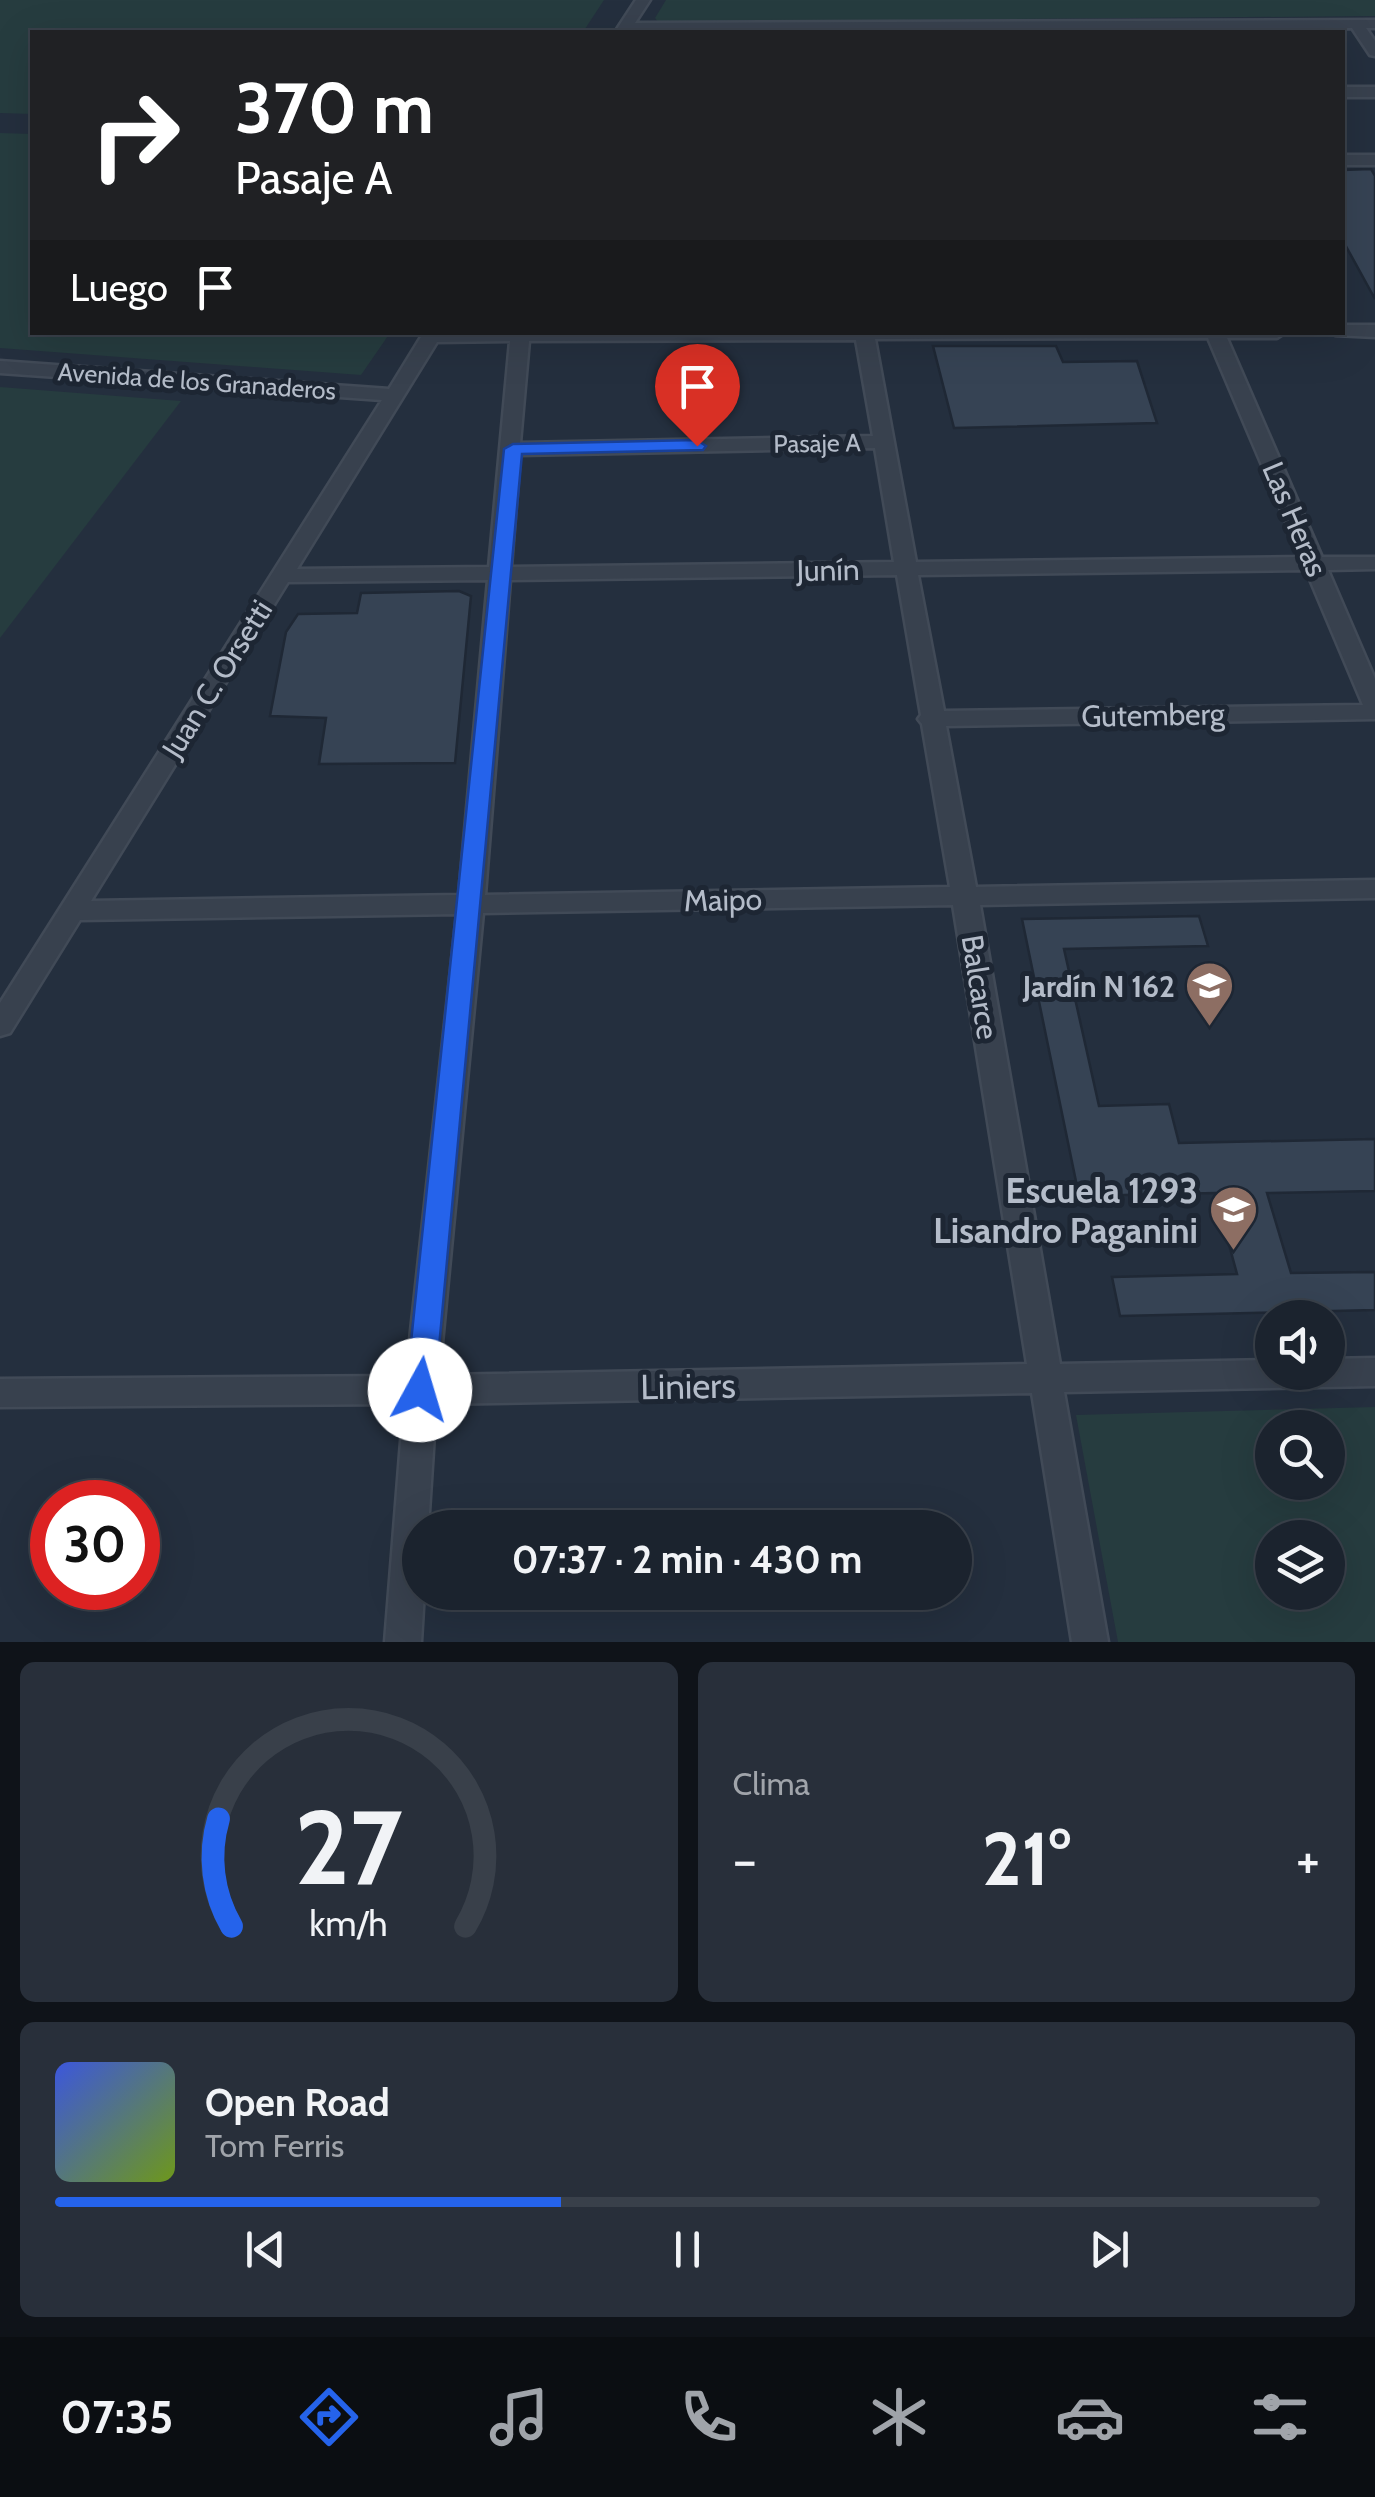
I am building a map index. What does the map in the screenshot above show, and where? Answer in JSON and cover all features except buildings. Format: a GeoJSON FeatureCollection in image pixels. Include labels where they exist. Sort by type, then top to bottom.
{"type":"FeatureCollection","features":[{"type":"Feature","properties":{"kind":"street"},"geometry":{"type":"LineString","coordinates":[[624,30],[643,0]]}},
{"type":"Feature","properties":{"kind":"street"},"geometry":{"type":"LineString","coordinates":[[1356,24],[1375,52]]}},
{"type":"Feature","properties":{"kind":"street"},"geometry":{"type":"LineString","coordinates":[[624,30],[1375,24]]}},
{"type":"Feature","properties":{"kind":"street"},"geometry":{"type":"LineString","coordinates":[[1345,92],[1375,92]]}},
{"type":"Feature","properties":{"kind":"street"},"geometry":{"type":"LineString","coordinates":[[1345,160],[1375,160]]}},
{"type":"Feature","properties":{"kind":"street"},"geometry":{"type":"LineString","coordinates":[[1345,332],[1375,331]]}},
{"type":"Feature","properties":{"kind":"street","name":"Juan C. Orsetti"},"geometry":{"type":"LineString","coordinates":[[0,1026],[431,335]]}},
{"type":"Feature","properties":{"kind":"street"},"geometry":{"type":"LineString","coordinates":[[403,1642],[420,1390],[471,904],[520,335],[864,335]]}},
{"type":"Feature","properties":{"kind":"street","name":"Balcarce"},"geometry":{"type":"LineString","coordinates":[[864,335],[880,442],[965,896],[1090,1642]]}},
{"type":"Feature","properties":{"kind":"street","name":"Las Heras"},"geometry":{"type":"LineString","coordinates":[[1216,335],[1375,709]]}},
{"type":"Feature","properties":{"kind":"street","name":"Avenida de los Granaderos"},"geometry":{"type":"LineString","coordinates":[[0,368],[394,396]]}},
{"type":"Feature","properties":{"kind":"street","name":"Pasaje A"},"geometry":{"type":"LineString","coordinates":[[513,449],[880,442]]}},
{"type":"Feature","properties":{"kind":"street","name":"Junín"},"geometry":{"type":"LineString","coordinates":[[281,576],[1375,564]]}},
{"type":"Feature","properties":{"kind":"street","name":"Gutemberg"},"geometry":{"type":"LineString","coordinates":[[930,719],[1375,709]]}},
{"type":"Feature","properties":{"kind":"street","name":"Maipo"},"geometry":{"type":"LineString","coordinates":[[72,911],[1375,889]]}},
{"type":"Feature","properties":{"kind":"street","name":"Liniers"},"geometry":{"type":"LineString","coordinates":[[0,1393],[420,1390],[1375,1372]]}},
{"type":"Feature","properties":{"kind":"green space"},"geometry":{"type":"Polygon","coordinates":[[[0,0],[604,0],[584,30],[30,30],[30,114],[0,113],[0,0]]]}},
{"type":"Feature","properties":{"kind":"green space"},"geometry":{"type":"Polygon","coordinates":[[[666,0],[1375,0],[1375,16],[658,22],[655,18],[666,0]]]}},
{"type":"Feature","properties":{"kind":"green space"},"geometry":{"type":"Polygon","coordinates":[[[0,133],[30,134],[30,335],[389,335],[361,375],[0,348],[0,133]]]}},
{"type":"Feature","properties":{"kind":"green space"},"geometry":{"type":"Polygon","coordinates":[[[0,387],[181,401],[0,638],[0,387]]]}},
{"type":"Feature","properties":{"kind":"green space"},"geometry":{"type":"Polygon","coordinates":[[[1375,1407],[1375,1642],[1118,1642],[1076,1415],[1255,1410],[1255,1500],[1345,1500],[1345,1410],[1263,1410],[1375,1407]]]}},
{"type":"Feature","properties":{"kind":"place","name":"Jardín N 162"},"geometry":{"type":"Point","coordinates":[1210,1028]}},
{"type":"Feature","properties":{"kind":"place","name":"Escuela 1293 Lisandro Paganini"},"geometry":{"type":"Point","coordinates":[1233,1252]}},
{"type":"Feature","properties":{"kind":"route"},"geometry":{"type":"LineString","coordinates":[[420,1390],[513,449],[697,446]]}}]}
